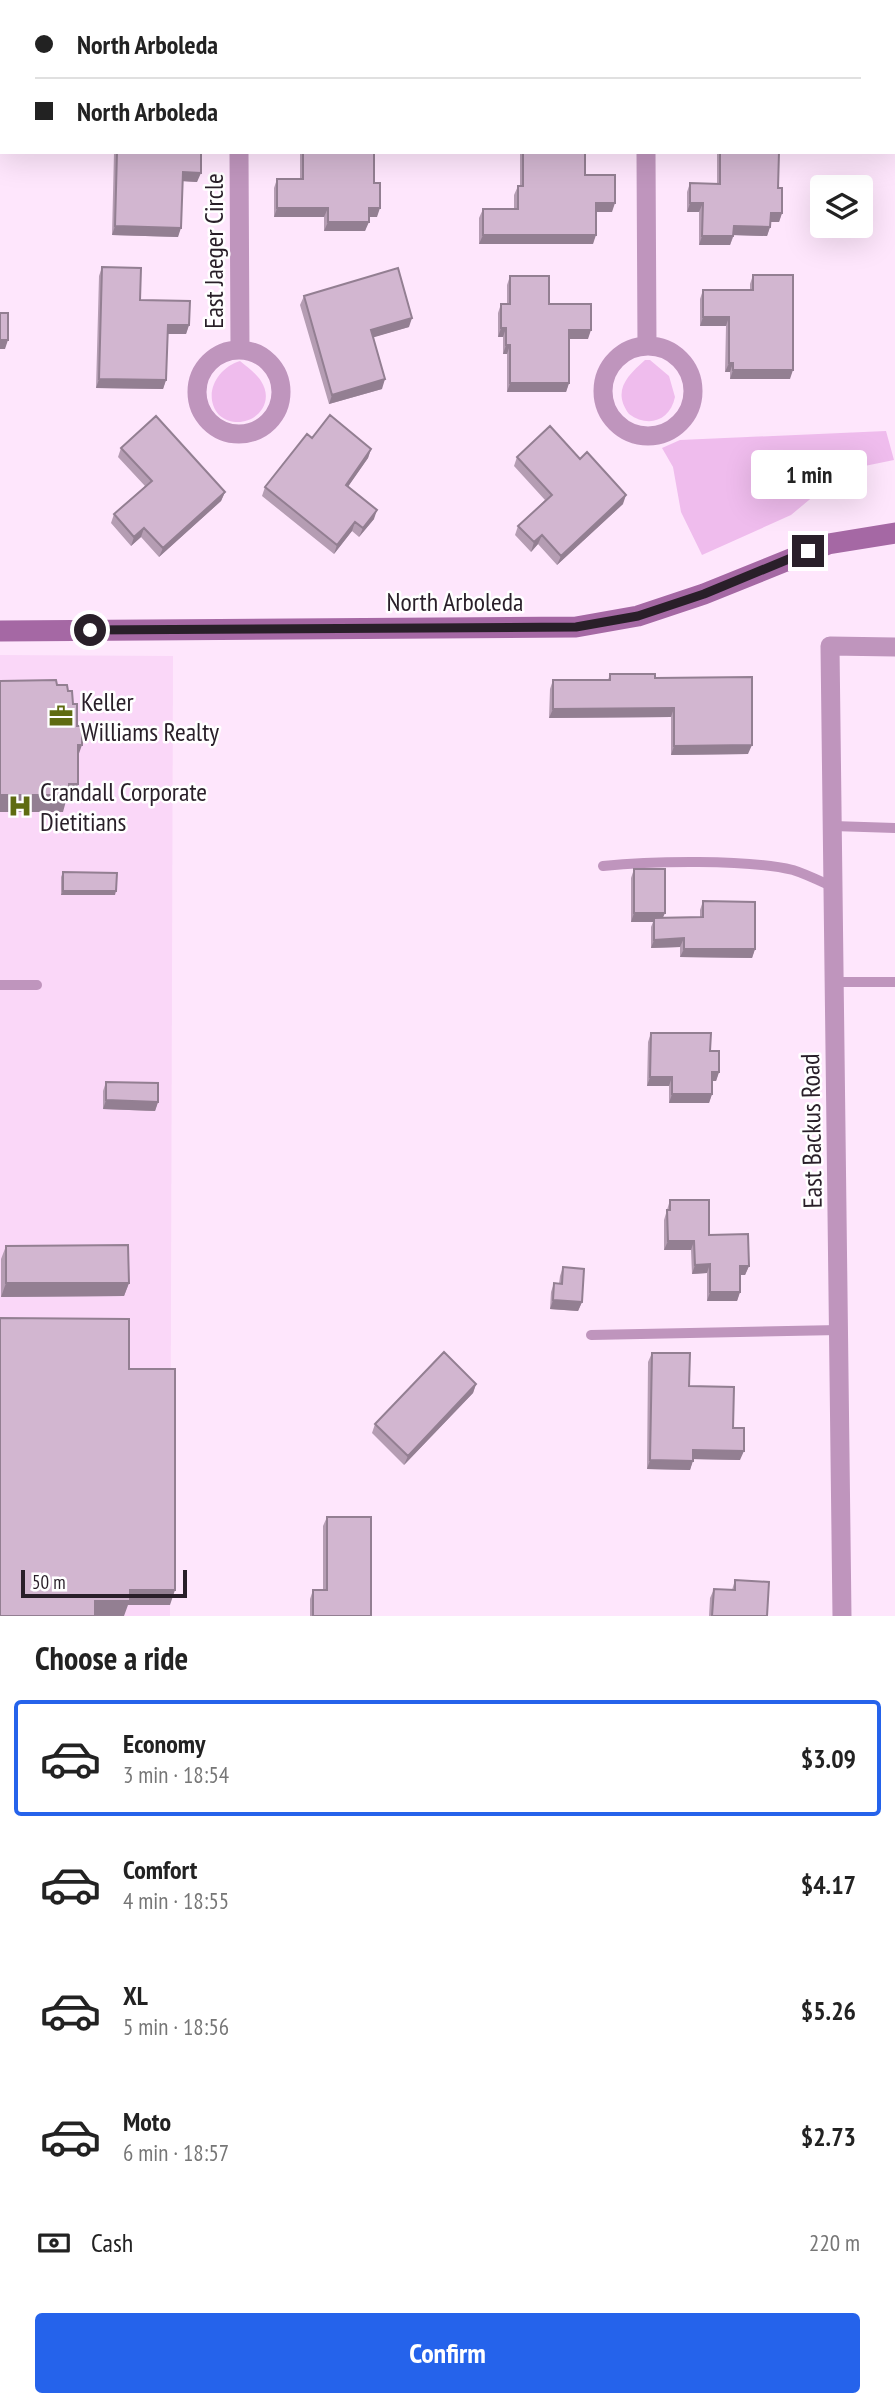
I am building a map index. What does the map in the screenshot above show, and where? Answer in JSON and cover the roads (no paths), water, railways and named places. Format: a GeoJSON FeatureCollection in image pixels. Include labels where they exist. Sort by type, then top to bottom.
{"type":"FeatureCollection","features":[{"type":"Feature","properties":{"kind":"street","name":"East Jaeger Circle"},"geometry":{"type":"LineString","coordinates":[[239,154],[240,349]]}},
{"type":"Feature","properties":{"kind":"street"},"geometry":{"type":"LineString","coordinates":[[646,154],[647,346]]}},
{"type":"Feature","properties":{"kind":"street"},"geometry":{"type":"LineString","coordinates":[[647,346],[664,349],[677,357],[692,383],[692,398],[687,413],[678,425],[651,436],[636,435],[622,428],[612,418],[603,391],[612,364],[622,354],[647,346]]}},
{"type":"Feature","properties":{"kind":"street","name":"East Jaeger Circle"},"geometry":{"type":"LineString","coordinates":[[240,349],[266,358],[275,368],[282,394],[272,419],[262,428],[236,434],[222,431],[210,423],[197,397],[203,368],[220,354],[240,349]]}},
{"type":"Feature","properties":{"kind":"street","name":"North Arboleda"},"geometry":{"type":"LineString","coordinates":[[0,631],[576,627],[638,616],[704,594],[828,544],[895,533]]}},
{"type":"Feature","properties":{"kind":"street","name":"East Backus Road"},"geometry":{"type":"LineString","coordinates":[[842,1616],[830,646],[895,647]]}},
{"type":"Feature","properties":{"kind":"lane"},"geometry":{"type":"LineString","coordinates":[[832,826],[895,828]]}},
{"type":"Feature","properties":{"kind":"lane"},"geometry":{"type":"LineString","coordinates":[[603,866],[738,865],[793,870],[834,887]]}},
{"type":"Feature","properties":{"kind":"lane"},"geometry":{"type":"LineString","coordinates":[[835,982],[895,982]]}},
{"type":"Feature","properties":{"kind":"lane"},"geometry":{"type":"LineString","coordinates":[[0,985],[37,985]]}},
{"type":"Feature","properties":{"kind":"lane"},"geometry":{"type":"LineString","coordinates":[[591,1335],[839,1330]]}},
{"type":"Feature","properties":{"kind":"place","name":"Keller Williams Realty"},"geometry":{"type":"Point","coordinates":[61,716]}},
{"type":"Feature","properties":{"kind":"place","name":"Crandall Corporate Dietitians"},"geometry":{"type":"Point","coordinates":[20,806]}}]}
